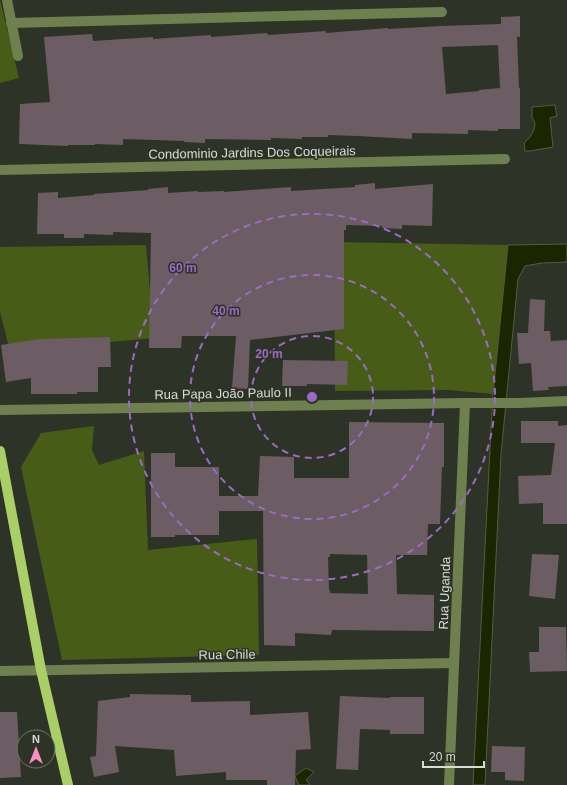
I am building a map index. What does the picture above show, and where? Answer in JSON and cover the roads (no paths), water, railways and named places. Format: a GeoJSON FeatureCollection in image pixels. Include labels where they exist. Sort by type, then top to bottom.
{"type":"FeatureCollection","features":[{"type":"Feature","properties":{"kind":"main road"},"geometry":{"type":"LineString","coordinates":[[0,451],[41,670],[68,785]]}},
{"type":"Feature","properties":{"kind":"street"},"geometry":{"type":"LineString","coordinates":[[7,0],[18,56]]}},
{"type":"Feature","properties":{"kind":"street"},"geometry":{"type":"LineString","coordinates":[[12,23],[442,12]]}},
{"type":"Feature","properties":{"kind":"street","name":"Condominio Jardins Dos Coqueirais"},"geometry":{"type":"LineString","coordinates":[[0,170],[504,159]]}},
{"type":"Feature","properties":{"kind":"street","name":"Rua Papa João Paulo II"},"geometry":{"type":"LineString","coordinates":[[0,410],[567,401]]}},
{"type":"Feature","properties":{"kind":"street","name":"Rua Uganda"},"geometry":{"type":"LineString","coordinates":[[449,785],[465,402]]}},
{"type":"Feature","properties":{"kind":"street","name":"Rua Chile"},"geometry":{"type":"LineString","coordinates":[[0,671],[454,663]]}}]}
